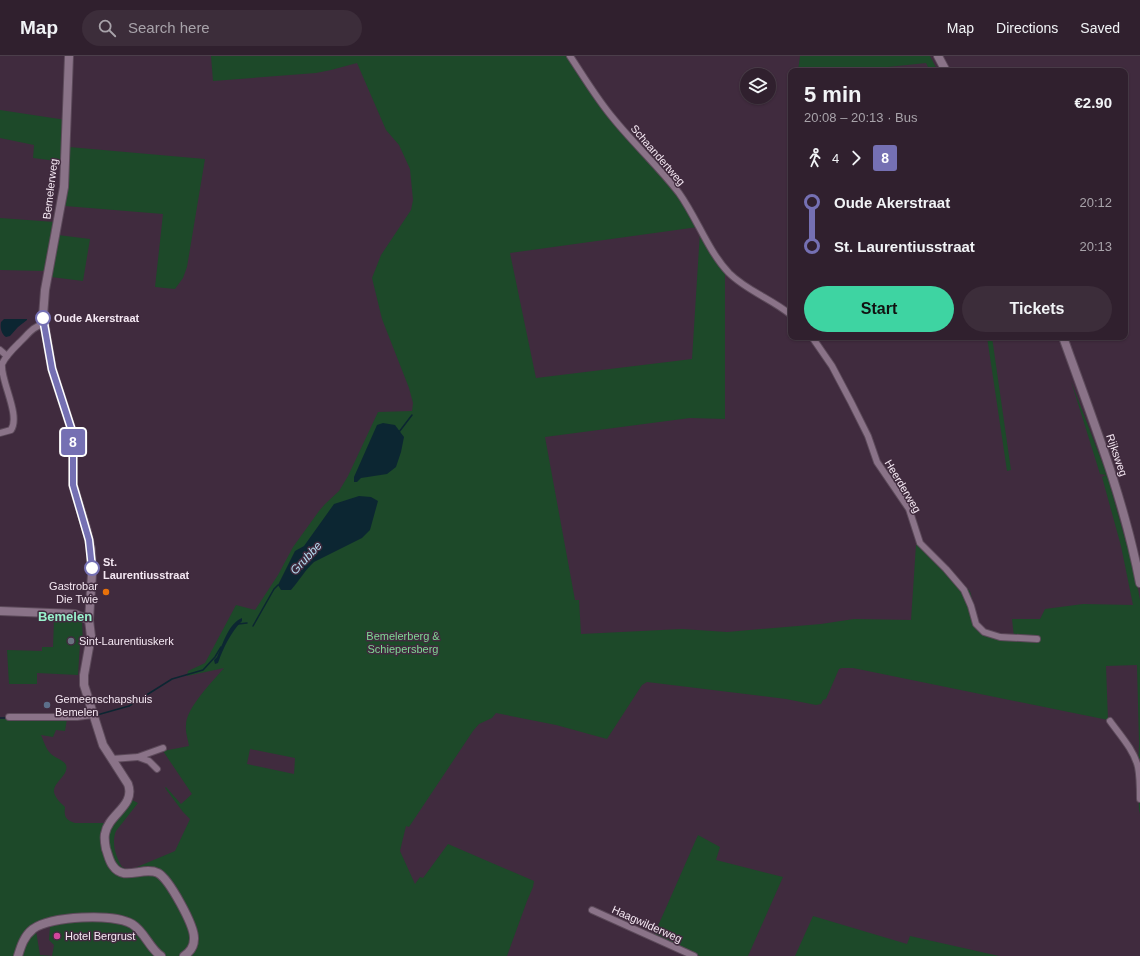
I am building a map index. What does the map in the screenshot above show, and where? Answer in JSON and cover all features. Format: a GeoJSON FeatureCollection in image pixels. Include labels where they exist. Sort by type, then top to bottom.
{"type":"FeatureCollection","features":[{"type":"Feature","properties":{"kind":"street","name":"Bemelerweg"},"geometry":{"type":"LineString","coordinates":[[44,324],[45,290],[64,187],[69,56]]}},
{"type":"Feature","properties":{"kind":"street","name":"Schaandertweg"},"geometry":{"type":"LineString","coordinates":[[570,56],[613,118],[679,193],[711,249],[726,270],[745,286],[788,313]]}},
{"type":"Feature","properties":{"kind":"street"},"geometry":{"type":"LineString","coordinates":[[938,56],[944,68]]}},
{"type":"Feature","properties":{"kind":"street"},"geometry":{"type":"LineString","coordinates":[[0,433],[11,430],[14,424],[1,368],[3,362],[35,327],[44,324],[53,375],[72,432],[73,485],[91,549],[92,574],[89,606],[91,636],[84,680],[86,692],[101,740],[130,789],[127,802],[106,829],[105,840],[112,864],[119,872],[127,874],[142,871],[152,872],[159,874],[168,883],[190,922],[194,934],[192,947],[184,956]]}},
{"type":"Feature","properties":{"kind":"street","name":"Heerderweg"},"geometry":{"type":"LineString","coordinates":[[814,340],[832,366],[851,402],[866,432],[877,462],[908,509],[920,543],[946,569],[964,590],[971,606],[976,624],[984,632],[1000,637],[1037,640]]}},
{"type":"Feature","properties":{"kind":"street","name":"Rijksweg"},"geometry":{"type":"LineString","coordinates":[[1064,340],[1090,409],[1120,498],[1140,583]]}},
{"type":"Feature","properties":{"kind":"street"},"geometry":{"type":"LineString","coordinates":[[0,350],[7,356]]}},
{"type":"Feature","properties":{"kind":"street"},"geometry":{"type":"LineString","coordinates":[[75,614],[89,606]]}},
{"type":"Feature","properties":{"kind":"street"},"geometry":{"type":"LineString","coordinates":[[0,611],[75,614],[89,620]]}},
{"type":"Feature","properties":{"kind":"street"},"geometry":{"type":"LineString","coordinates":[[10,717],[77,717],[92,714]]}},
{"type":"Feature","properties":{"kind":"street"},"geometry":{"type":"LineString","coordinates":[[1110,721],[1134,755],[1138,765],[1140,799]]}},
{"type":"Feature","properties":{"kind":"street"},"geometry":{"type":"LineString","coordinates":[[112,759],[138,757],[163,748]]}},
{"type":"Feature","properties":{"kind":"street"},"geometry":{"type":"LineString","coordinates":[[138,757],[149,761],[157,769]]}},
{"type":"Feature","properties":{"kind":"street","name":"Haagwilderweg"},"geometry":{"type":"LineString","coordinates":[[592,910],[694,956]]}},
{"type":"Feature","properties":{"kind":"street"},"geometry":{"type":"LineString","coordinates":[[18,956],[24,941],[33,929],[56,921],[86,918],[116,920],[131,924],[142,932],[155,952],[161,956]]}},
{"type":"Feature","properties":{"kind":"green space","name":"Bemelerberg & Schiepersberg"},"geometry":{"type":"Polygon","coordinates":[[[211,56],[566,56],[605,112],[668,183],[688,210],[698,227],[510,253],[536,378],[692,359],[700,232],[725,270],[725,419],[690,418],[545,437],[575,600],[579,600],[581,634],[682,629],[727,632],[821,624],[854,619],[911,620],[916,545],[921,541],[970,591],[979,626],[996,634],[1014,637],[1012,619],[1040,619],[1045,609],[1083,604],[1133,605],[1121,546],[1102,477],[1106,475],[1100,474],[1071,381],[1107,475],[1127,546],[1131,550],[1140,600],[1140,814],[1138,775],[1139,743],[1137,665],[1106,666],[1108,720],[853,668],[839,669],[826,699],[823,700],[821,704],[816,705],[786,699],[647,682],[642,685],[607,739],[556,725],[496,713],[492,718],[479,724],[473,731],[409,827],[406,826],[400,851],[415,884],[420,877],[423,878],[448,844],[534,881],[507,956],[52,956],[0,956],[0,719],[67,719],[65,731],[56,730],[53,737],[41,735],[49,752],[66,765],[65,773],[55,787],[54,791],[57,799],[65,807],[65,815],[67,819],[75,823],[115,823],[132,800],[138,803],[116,831],[114,845],[122,867],[130,870],[175,851],[190,819],[165,788],[166,787],[181,804],[192,794],[163,751],[189,746],[186,728],[187,718],[190,711],[201,695],[224,668],[187,676],[188,671],[205,663],[236,605],[255,610],[278,575],[293,547],[319,511],[339,491],[348,476],[378,412],[412,411],[413,403],[409,388],[382,319],[372,278],[381,255],[411,210],[413,200],[410,169],[399,145],[386,130],[357,63],[316,73],[213,81],[211,56]],[[250,749],[247,764],[294,774],[295,758],[250,749]],[[50,926],[36,931],[40,955],[52,956],[54,945],[49,940],[50,926]]]}},
{"type":"Feature","properties":{"kind":"green space"},"geometry":{"type":"Polygon","coordinates":[[[800,56],[930,56],[936,68],[928,68],[926,63],[878,68],[798,68],[800,56]]]}},
{"type":"Feature","properties":{"kind":"green space"},"geometry":{"type":"Polygon","coordinates":[[[0,110],[66,120],[64,162],[33,158],[34,145],[0,138],[0,110]]]}},
{"type":"Feature","properties":{"kind":"green space"},"geometry":{"type":"Polygon","coordinates":[[[69,147],[205,159],[187,267],[183,278],[175,289],[155,287],[163,214],[65,206],[69,147]]]}},
{"type":"Feature","properties":{"kind":"green space"},"geometry":{"type":"Polygon","coordinates":[[[0,218],[55,222],[45,271],[0,270],[0,218]]]}},
{"type":"Feature","properties":{"kind":"green space"},"geometry":{"type":"Polygon","coordinates":[[[58,235],[90,239],[83,281],[51,277],[58,235]]]}},
{"type":"Feature","properties":{"kind":"green space"},"geometry":{"type":"Polygon","coordinates":[[[987,340],[992,340],[1011,470],[1007,471],[987,340]]]}},
{"type":"Feature","properties":{"kind":"green space"},"geometry":{"type":"Polygon","coordinates":[[[54,619],[79,620],[82,622],[83,642],[80,643],[78,675],[37,673],[37,684],[9,684],[7,650],[42,651],[42,647],[53,647],[54,619]]]}},
{"type":"Feature","properties":{"kind":"green space"},"geometry":{"type":"Polygon","coordinates":[[[698,835],[720,847],[716,860],[783,877],[748,956],[700,956],[654,935],[698,835]]]}},
{"type":"Feature","properties":{"kind":"green space"},"geometry":{"type":"Polygon","coordinates":[[[813,916],[907,944],[910,936],[999,956],[795,956],[813,916]]]}},
{"type":"Feature","properties":{"kind":"water"},"geometry":{"type":"Polygon","coordinates":[[[4,319],[27,320],[10,336],[6,337],[1,328],[1,322],[4,319]]]}},
{"type":"Feature","properties":{"kind":"water"},"geometry":{"type":"Polygon","coordinates":[[[383,423],[395,425],[404,437],[396,467],[387,474],[361,478],[357,482],[354,482],[354,477],[377,425],[383,423]]]}},
{"type":"Feature","properties":{"kind":"water"},"geometry":{"type":"Polygon","coordinates":[[[359,496],[371,497],[378,501],[370,530],[362,538],[314,562],[291,590],[281,590],[278,585],[295,551],[304,546],[334,504],[359,496]]]}},
{"type":"Feature","properties":{"kind":"water"},"geometry":{"type":"Polygon","coordinates":[[[242,618],[242,621],[228,640],[218,663],[215,664],[214,660],[217,657],[230,630],[237,621],[242,618]]]}},
{"type":"Feature","properties":{"kind":"waterway","name":"Grubbe"},"geometry":{"type":"LineString","coordinates":[[399,432],[412,415]]}},
{"type":"Feature","properties":{"kind":"waterway","name":"Grubbe"},"geometry":{"type":"LineString","coordinates":[[253,626],[274,589],[278,585]]}},
{"type":"Feature","properties":{"kind":"waterway","name":"Grubbe"},"geometry":{"type":"LineString","coordinates":[[238,624],[247,623]]}},
{"type":"Feature","properties":{"kind":"waterway"},"geometry":{"type":"LineString","coordinates":[[97,715],[129,706],[172,679],[203,670],[215,657],[221,647]]}},
{"type":"Feature","properties":{"kind":"waterway"},"geometry":{"type":"LineString","coordinates":[[0,718],[8,718]]}},
{"type":"Feature","properties":{"kind":"bus line","name":"8"},"geometry":{"type":"LineString","coordinates":[[43,318],[55,382],[71,428],[73,440],[73,485],[76,499],[87,531],[92,568]]}},
{"type":"Feature","properties":{"kind":"place","name":"Oude Akerstraat"},"geometry":{"type":"Point","coordinates":[43,318]}},
{"type":"Feature","properties":{"kind":"place","name":"St. Laurentiusstraat"},"geometry":{"type":"Point","coordinates":[92,568]}},
{"type":"Feature","properties":{"kind":"place","name":"Gastrobar Die Twie"},"geometry":{"type":"Point","coordinates":[106,592]}},
{"type":"Feature","properties":{"kind":"place","name":"Sint-Laurentiuskerk"},"geometry":{"type":"Point","coordinates":[71,641]}},
{"type":"Feature","properties":{"kind":"place","name":"Gemeenschapshuis Bemelen"},"geometry":{"type":"Point","coordinates":[47,705]}},
{"type":"Feature","properties":{"kind":"place","name":"Hotel Bergrust"},"geometry":{"type":"Point","coordinates":[57,936]}},
{"type":"Feature","properties":{"kind":"district","name":"Bemelen"},"geometry":{"type":"Point","coordinates":[65,616]}}]}
